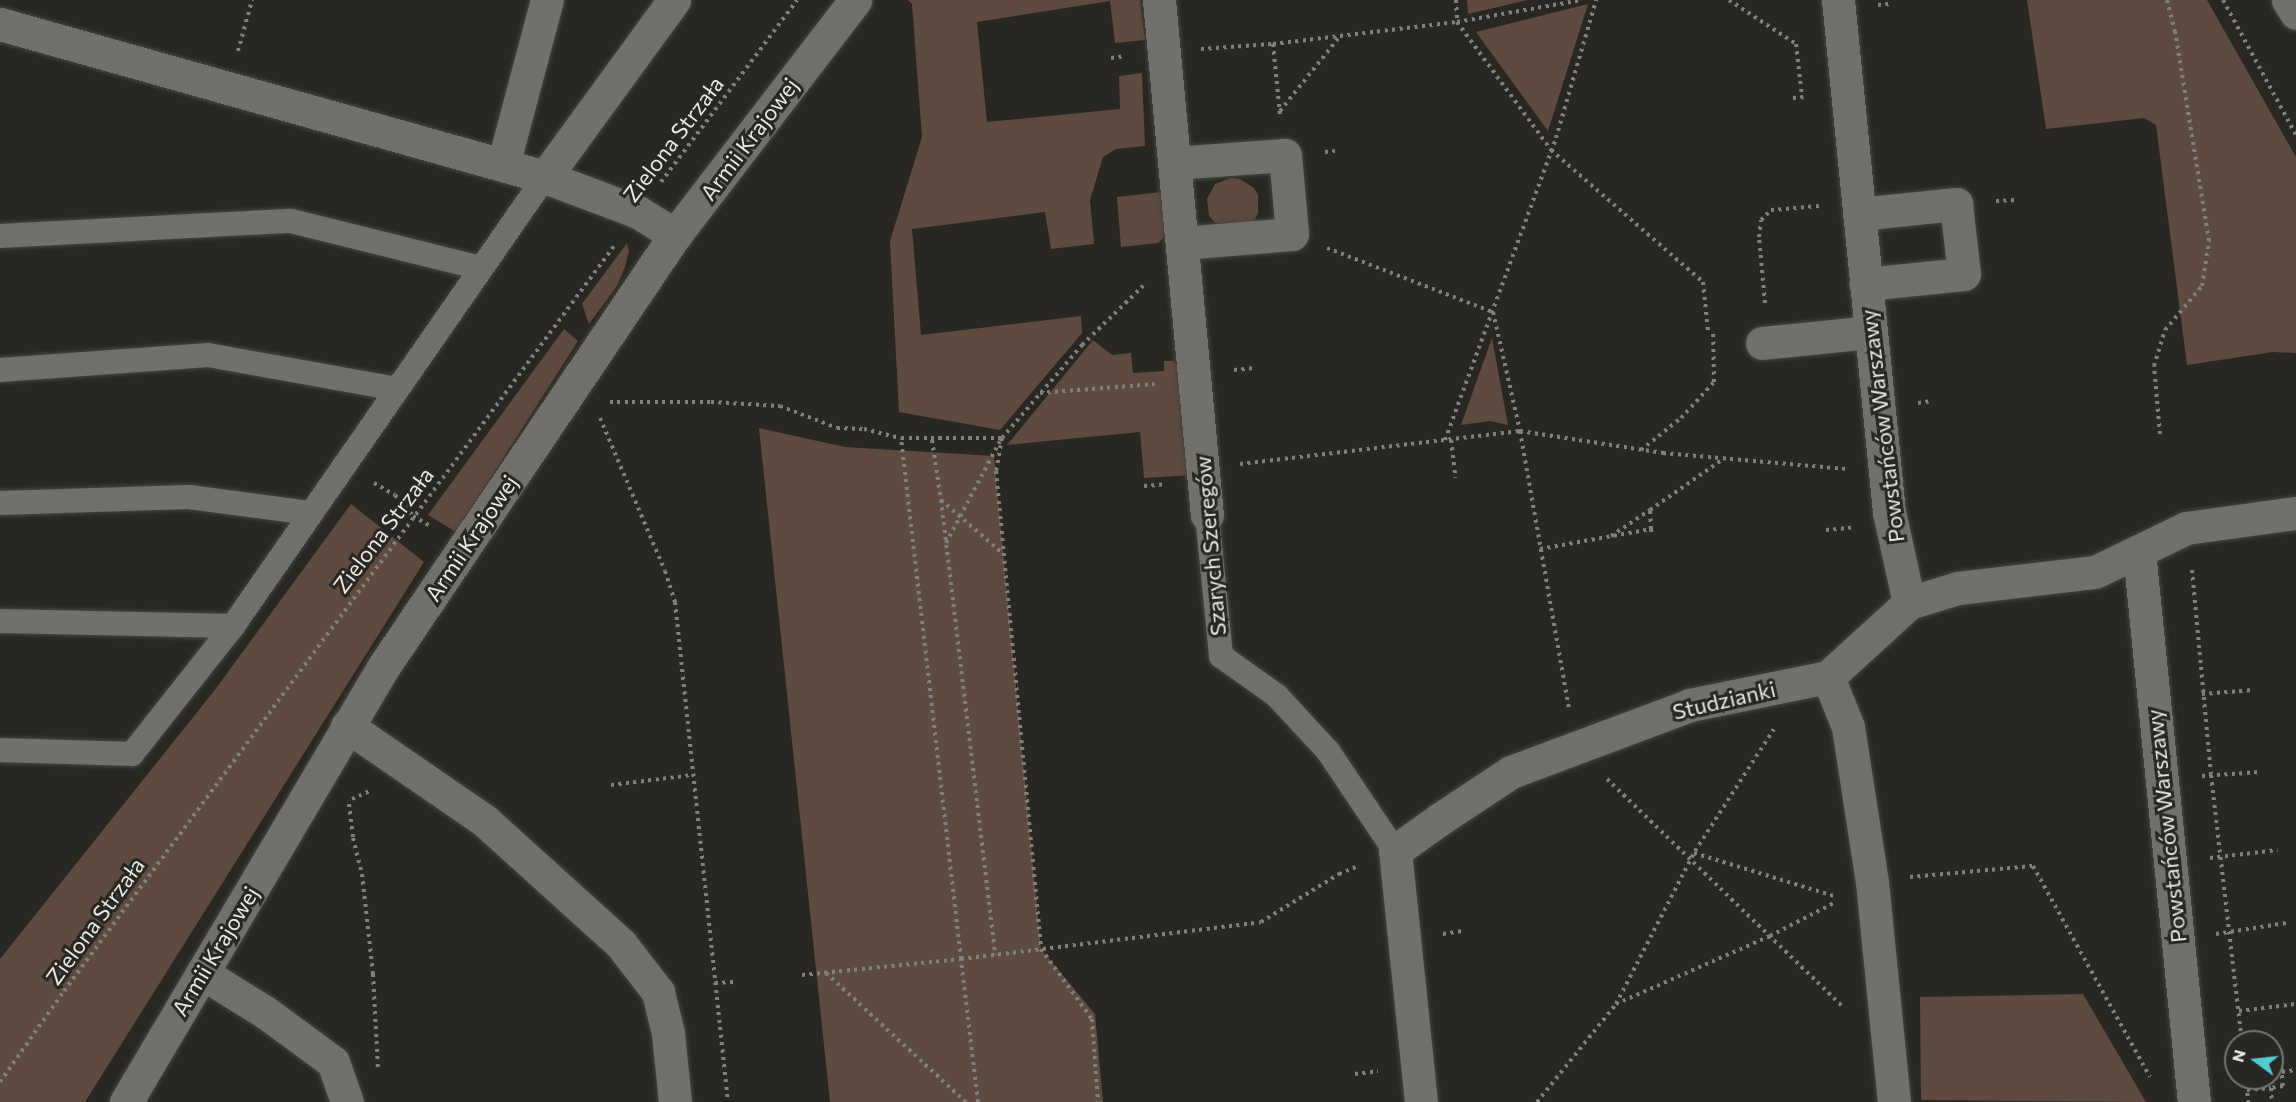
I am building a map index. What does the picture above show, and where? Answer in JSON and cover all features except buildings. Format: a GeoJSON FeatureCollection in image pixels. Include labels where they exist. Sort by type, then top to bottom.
{"type":"FeatureCollection","features":[{"type":"Feature","properties":{"kind":"street"},"geometry":{"type":"LineString","coordinates":[[503,165],[547,0]]}},
{"type":"Feature","properties":{"kind":"street"},"geometry":{"type":"LineString","coordinates":[[545,177],[674,0]]}},
{"type":"Feature","properties":{"kind":"street","name":"Armii Krajowej"},"geometry":{"type":"LineString","coordinates":[[126,1102],[384,666],[675,235],[855,0]]}},
{"type":"Feature","properties":{"kind":"street","name":"Szarych Szeregów"},"geometry":{"type":"LineString","coordinates":[[1159,0],[1207,515]]}},
{"type":"Feature","properties":{"kind":"street","name":"Powstańców Warszawy"},"geometry":{"type":"LineString","coordinates":[[1838,0],[1885,474],[1895,550],[1909,603]]}},
{"type":"Feature","properties":{"kind":"street"},"geometry":{"type":"LineString","coordinates":[[2288,0],[2296,13]]}},
{"type":"Feature","properties":{"kind":"street"},"geometry":{"type":"LineString","coordinates":[[0,24],[228,86],[545,177],[638,212],[675,235]]}},
{"type":"Feature","properties":{"kind":"street"},"geometry":{"type":"LineString","coordinates":[[1174,163],[1285,155],[1292,234],[1182,245]]}},
{"type":"Feature","properties":{"kind":"street","name":"Powstańców Warszawy"},"geometry":{"type":"LineString","coordinates":[[1858,208],[1956,204],[1964,274],[1866,284]]}},
{"type":"Feature","properties":{"kind":"street"},"geometry":{"type":"LineString","coordinates":[[1766,343],[1870,332]]}},
{"type":"Feature","properties":{"kind":"street"},"geometry":{"type":"LineString","coordinates":[[1894,1102],[1872,882],[1848,727],[1818,679],[1909,603],[1958,588],[2095,572],[2186,528],[2296,513]]}},
{"type":"Feature","properties":{"kind":"street","name":"Powstańców Warszawy"},"geometry":{"type":"LineString","coordinates":[[2139,550],[2193,1102]]}},
{"type":"Feature","properties":{"kind":"street","name":"Studzianki"},"geometry":{"type":"LineString","coordinates":[[1395,851],[1511,772],[1690,705],[1818,679]]}},
{"type":"Feature","properties":{"kind":"street"},"geometry":{"type":"LineString","coordinates":[[347,726],[485,821],[621,944],[658,992],[668,1033],[675,1102]]}},
{"type":"Feature","properties":{"kind":"street"},"geometry":{"type":"LineString","coordinates":[[1395,851],[1421,1102]]}},
{"type":"Feature","properties":{"kind":"street"},"geometry":{"type":"LineString","coordinates":[[202,973],[265,1012],[333,1062],[342,1088]]}},
{"type":"Feature","properties":{"kind":"lane"},"geometry":{"type":"LineString","coordinates":[[0,750],[132,754],[233,626],[545,177]]}},
{"type":"Feature","properties":{"kind":"lane"},"geometry":{"type":"LineString","coordinates":[[0,236],[291,221],[481,268]]}},
{"type":"Feature","properties":{"kind":"lane"},"geometry":{"type":"LineString","coordinates":[[0,370],[208,355],[397,389]]}},
{"type":"Feature","properties":{"kind":"lane"},"geometry":{"type":"LineString","coordinates":[[0,503],[189,497],[311,513]]}},
{"type":"Feature","properties":{"kind":"lane","name":"Szarych Szeregów"},"geometry":{"type":"LineString","coordinates":[[1207,515],[1221,656],[1277,696],[1328,751],[1395,851]]}},
{"type":"Feature","properties":{"kind":"lane"},"geometry":{"type":"LineString","coordinates":[[0,621],[233,626]]}},
{"type":"Feature","properties":{"kind":"path"},"geometry":{"type":"LineString","coordinates":[[228,86],[252,0]]}},
{"type":"Feature","properties":{"kind":"path","name":"Zielona Strzała"},"geometry":{"type":"LineString","coordinates":[[0,1082],[413,516],[797,0]]}},
{"type":"Feature","properties":{"kind":"path"},"geometry":{"type":"LineString","coordinates":[[1456,0],[1457,22],[1551,150],[1703,282],[1711,331],[1714,382],[1681,418],[1641,450]]}},
{"type":"Feature","properties":{"kind":"path"},"geometry":{"type":"LineString","coordinates":[[1111,58],[1274,44],[1457,22],[1582,0]]}},
{"type":"Feature","properties":{"kind":"path"},"geometry":{"type":"LineString","coordinates":[[1456,478],[1448,440],[1551,150],[1596,0]]}},
{"type":"Feature","properties":{"kind":"path"},"geometry":{"type":"LineString","coordinates":[[1729,0],[1796,44],[1802,98],[1793,98]]}},
{"type":"Feature","properties":{"kind":"path"},"geometry":{"type":"LineString","coordinates":[[2160,434],[2154,366],[2165,330],[2202,286],[2209,241],[2175,32],[2167,0]]}},
{"type":"Feature","properties":{"kind":"path"},"geometry":{"type":"LineString","coordinates":[[2223,0],[2296,135]]}},
{"type":"Feature","properties":{"kind":"path"},"geometry":{"type":"LineString","coordinates":[[1280,111],[1341,36]]}},
{"type":"Feature","properties":{"kind":"path"},"geometry":{"type":"LineString","coordinates":[[1274,44],[1285,155]]}},
{"type":"Feature","properties":{"kind":"path"},"geometry":{"type":"LineString","coordinates":[[1766,343],[1759,237],[1761,220],[1771,210],[1858,208]]}},
{"type":"Feature","properties":{"kind":"path"},"geometry":{"type":"LineString","coordinates":[[1292,234],[1492,312]]}},
{"type":"Feature","properties":{"kind":"path"},"geometry":{"type":"LineString","coordinates":[[946,543],[1002,438],[1082,345],[1182,245]]}},
{"type":"Feature","properties":{"kind":"path"},"geometry":{"type":"LineString","coordinates":[[1492,312],[1520,431],[1575,748],[1891,1054]]}},
{"type":"Feature","properties":{"kind":"path"},"geometry":{"type":"LineString","coordinates":[[1040,393],[1195,381]]}},
{"type":"Feature","properties":{"kind":"path"},"geometry":{"type":"LineString","coordinates":[[600,402],[711,402],[780,406],[837,428],[864,429],[901,438],[932,440],[1002,438]]}},
{"type":"Feature","properties":{"kind":"path"},"geometry":{"type":"LineString","coordinates":[[596,409],[665,571],[675,602],[728,1102]]}},
{"type":"Feature","properties":{"kind":"path"},"geometry":{"type":"LineString","coordinates":[[1144,486],[1204,482],[1218,466],[1520,431],[1641,450],[1885,474]]}},
{"type":"Feature","properties":{"kind":"path"},"geometry":{"type":"LineString","coordinates":[[901,438],[978,1102]]}},
{"type":"Feature","properties":{"kind":"path"},"geometry":{"type":"LineString","coordinates":[[1002,438],[996,471],[1002,552],[1041,949],[1092,1019],[1098,1102]]}},
{"type":"Feature","properties":{"kind":"path"},"geometry":{"type":"LineString","coordinates":[[932,440],[995,955]]}},
{"type":"Feature","properties":{"kind":"path"},"geometry":{"type":"LineString","coordinates":[[1608,537],[1724,458]]}},
{"type":"Feature","properties":{"kind":"path"},"geometry":{"type":"LineString","coordinates":[[346,464],[395,495],[413,516],[426,524]]}},
{"type":"Feature","properties":{"kind":"path"},"geometry":{"type":"LineString","coordinates":[[941,500],[1002,552]]}},
{"type":"Feature","properties":{"kind":"path"},"geometry":{"type":"LineString","coordinates":[[1650,510],[1652,536]]}},
{"type":"Feature","properties":{"kind":"path"},"geometry":{"type":"LineString","coordinates":[[1540,549],[1651,529]]}},
{"type":"Feature","properties":{"kind":"path"},"geometry":{"type":"LineString","coordinates":[[2191,560],[2202,694],[2240,1030]]}},
{"type":"Feature","properties":{"kind":"path"},"geometry":{"type":"LineString","coordinates":[[1537,1102],[1616,1004],[1694,853],[1818,679]]}},
{"type":"Feature","properties":{"kind":"path"},"geometry":{"type":"LineString","coordinates":[[2202,694],[2253,690]]}},
{"type":"Feature","properties":{"kind":"path"},"geometry":{"type":"LineString","coordinates":[[2211,775],[2261,772]]}},
{"type":"Feature","properties":{"kind":"path"},"geometry":{"type":"LineString","coordinates":[[611,785],[693,775]]}},
{"type":"Feature","properties":{"kind":"path"},"geometry":{"type":"LineString","coordinates":[[342,1088],[380,1068],[363,886],[348,800],[370,791],[379,791]]}},
{"type":"Feature","properties":{"kind":"path"},"geometry":{"type":"LineString","coordinates":[[2220,857],[2278,850]]}},
{"type":"Feature","properties":{"kind":"path"},"geometry":{"type":"LineString","coordinates":[[802,975],[961,959],[1261,922],[1339,874],[1395,851]]}},
{"type":"Feature","properties":{"kind":"path"},"geometry":{"type":"LineString","coordinates":[[1616,1004],[1770,936],[1843,898],[1694,853]]}},
{"type":"Feature","properties":{"kind":"path"},"geometry":{"type":"LineString","coordinates":[[1872,882],[2033,866],[2154,1084]]}},
{"type":"Feature","properties":{"kind":"path"},"geometry":{"type":"LineString","coordinates":[[2229,933],[2286,923]]}},
{"type":"Feature","properties":{"kind":"path"},"geometry":{"type":"LineString","coordinates":[[826,973],[966,1102]]}},
{"type":"Feature","properties":{"kind":"path"},"geometry":{"type":"LineString","coordinates":[[715,983],[734,982]]}},
{"type":"Feature","properties":{"kind":"path"},"geometry":{"type":"LineString","coordinates":[[2238,1011],[2295,1004]]}},
{"type":"Feature","properties":{"kind":"path"},"geometry":{"type":"LineString","coordinates":[[2247,1090],[2248,1102]]}},
{"type":"Feature","properties":{"kind":"shaded area"},"geometry":{"type":"Polygon","coordinates":[[[908,0],[1140,0],[1145,40],[1115,43],[1110,1],[977,22],[987,122],[1120,109],[1119,76],[1142,73],[1145,146],[1116,149],[1103,157],[1090,200],[1094,244],[1051,249],[1045,212],[912,229],[921,335],[1081,316],[1082,333],[1000,430],[899,412],[890,241],[922,137],[912,4],[908,0]]]}},
{"type":"Feature","properties":{"kind":"shaded area"},"geometry":{"type":"Polygon","coordinates":[[[1467,0],[1528,0],[1468,14],[1467,0]]]}},
{"type":"Feature","properties":{"kind":"shaded area"},"geometry":{"type":"Polygon","coordinates":[[[2027,0],[2207,0],[2296,157],[2296,353],[2273,352],[2187,365],[2156,125],[2144,118],[2046,129],[2027,0]]]}},
{"type":"Feature","properties":{"kind":"shaded area"},"geometry":{"type":"Polygon","coordinates":[[[1588,4],[1548,131],[1476,32],[1588,4]]]}},
{"type":"Feature","properties":{"kind":"shaded area"},"geometry":{"type":"Polygon","coordinates":[[[1231,178],[1240,179],[1254,188],[1258,195],[1258,213],[1254,221],[1221,229],[1209,216],[1207,199],[1215,184],[1231,178]]]}},
{"type":"Feature","properties":{"kind":"shaded area"},"geometry":{"type":"Polygon","coordinates":[[[1161,192],[1165,236],[1158,243],[1121,247],[1117,197],[1161,192]]]}},
{"type":"Feature","properties":{"kind":"shaded area"},"geometry":{"type":"Polygon","coordinates":[[[627,243],[629,251],[617,286],[589,324],[582,304],[627,243]]]}},
{"type":"Feature","properties":{"kind":"shaded area"},"geometry":{"type":"Polygon","coordinates":[[[564,329],[578,341],[456,532],[428,515],[564,329]]]}},
{"type":"Feature","properties":{"kind":"shaded area"},"geometry":{"type":"Polygon","coordinates":[[[1492,338],[1508,425],[1490,421],[1461,425],[1492,338]]]}},
{"type":"Feature","properties":{"kind":"shaded area"},"geometry":{"type":"Polygon","coordinates":[[[1093,340],[1112,355],[1131,353],[1133,373],[1164,371],[1164,361],[1174,361],[1184,377],[1193,475],[1144,478],[1140,432],[1007,445],[1093,340]]]}},
{"type":"Feature","properties":{"kind":"shaded area"},"geometry":{"type":"Polygon","coordinates":[[[759,428],[845,447],[994,456],[1041,949],[1095,1014],[1103,1102],[830,1102],[759,428]]]}},
{"type":"Feature","properties":{"kind":"shaded area"},"geometry":{"type":"Polygon","coordinates":[[[351,504],[424,562],[85,1102],[0,1102],[0,959],[214,691],[351,504]]]}},
{"type":"Feature","properties":{"kind":"shaded area"},"geometry":{"type":"Polygon","coordinates":[[[2083,994],[2146,1102],[1921,1100],[1920,997],[2083,994]]]}}]}
